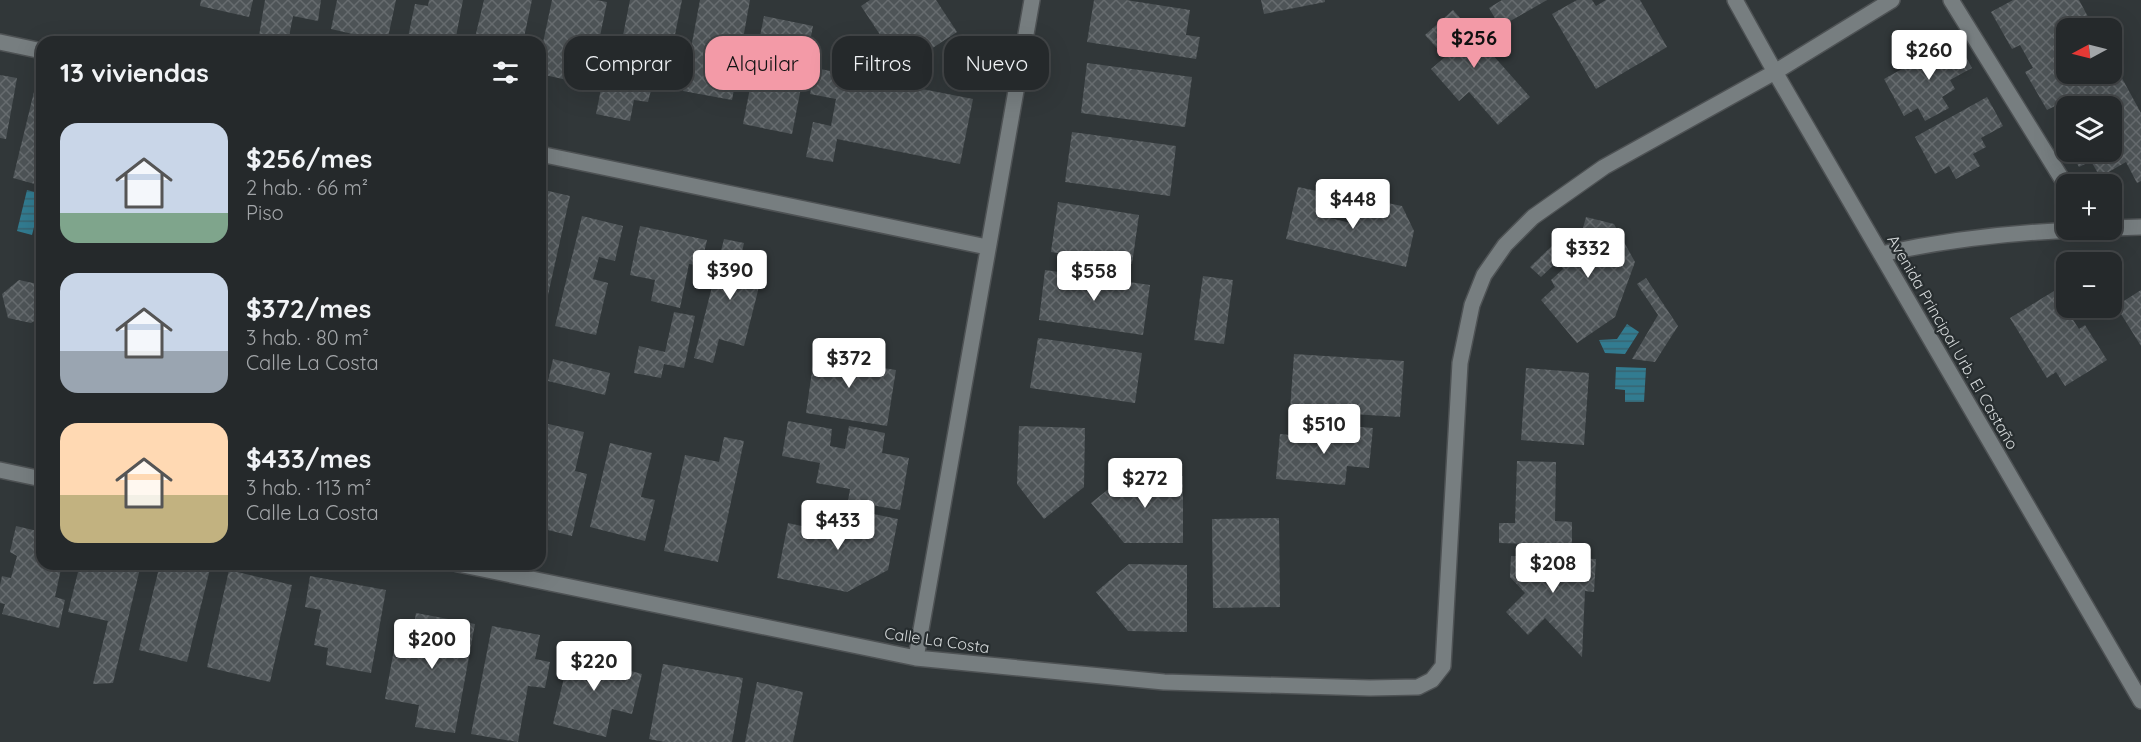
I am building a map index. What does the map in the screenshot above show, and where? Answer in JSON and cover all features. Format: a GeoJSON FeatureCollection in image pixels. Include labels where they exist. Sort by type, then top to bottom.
{"type":"FeatureCollection","features":[{"type":"Feature","properties":{"kind":"street"},"geometry":{"type":"LineString","coordinates":[[916,658],[1032,0]]}},
{"type":"Feature","properties":{"kind":"street","name":"Avenida Principal Urb. El Castaño"},"geometry":{"type":"LineString","coordinates":[[1735,0],[2141,701]]}},
{"type":"Feature","properties":{"kind":"street"},"geometry":{"type":"LineString","coordinates":[[1775,72],[1892,0]]}},
{"type":"Feature","properties":{"kind":"street"},"geometry":{"type":"LineString","coordinates":[[1951,0],[2059,174]]}},
{"type":"Feature","properties":{"kind":"street"},"geometry":{"type":"LineString","coordinates":[[0,42],[36,50]]}},
{"type":"Feature","properties":{"kind":"street","name":"Calle La Costa"},"geometry":{"type":"LineString","coordinates":[[487,570],[916,658],[1164,682],[1370,688],[1418,687],[1432,680],[1443,666],[1460,363],[1472,305],[1484,275],[1512,238],[1533,217],[1565,193],[1604,167],[1775,72]]}},
{"type":"Feature","properties":{"kind":"street"},"geometry":{"type":"LineString","coordinates":[[546,155],[987,247]]}},
{"type":"Feature","properties":{"kind":"street"},"geometry":{"type":"LineString","coordinates":[[2122,228],[2141,227]]}},
{"type":"Feature","properties":{"kind":"street"},"geometry":{"type":"LineString","coordinates":[[1881,254],[1927,244],[2056,231]]}},
{"type":"Feature","properties":{"kind":"street"},"geometry":{"type":"LineString","coordinates":[[0,470],[36,477]]}},
{"type":"Feature","properties":{"kind":"water"},"geometry":{"type":"Polygon","coordinates":[[[27,190],[36,192],[36,219],[32,235],[17,231],[27,190]]]}},
{"type":"Feature","properties":{"kind":"water"},"geometry":{"type":"Polygon","coordinates":[[[1627,324],[1639,332],[1625,354],[1605,353],[1599,340],[1617,339],[1627,324]]]}},
{"type":"Feature","properties":{"kind":"water"},"geometry":{"type":"Polygon","coordinates":[[[1616,367],[1646,368],[1644,402],[1625,402],[1625,390],[1615,389],[1616,367]]]}},
{"type":"Feature","properties":{"kind":"building"},"geometry":{"type":"Polygon","coordinates":[[[201,0],[253,0],[249,17],[200,6],[201,0]]]}},
{"type":"Feature","properties":{"kind":"building"},"geometry":{"type":"Polygon","coordinates":[[[265,0],[321,0],[318,21],[293,16],[289,36],[259,36],[265,0]]]}},
{"type":"Feature","properties":{"kind":"building"},"geometry":{"type":"Polygon","coordinates":[[[337,0],[396,0],[388,36],[357,36],[331,29],[337,0]]]}},
{"type":"Feature","properties":{"kind":"building"},"geometry":{"type":"Polygon","coordinates":[[[429,0],[463,0],[456,36],[408,36],[415,4],[428,6],[429,0]]]}},
{"type":"Feature","properties":{"kind":"building"},"geometry":{"type":"Polygon","coordinates":[[[484,0],[532,0],[524,36],[475,36],[484,0]]]}},
{"type":"Feature","properties":{"kind":"building"},"geometry":{"type":"Polygon","coordinates":[[[552,0],[607,2],[600,36],[564,36],[564,79],[546,75],[546,36],[552,0]]]}},
{"type":"Feature","properties":{"kind":"building"},"geometry":{"type":"Polygon","coordinates":[[[630,0],[682,0],[675,36],[623,36],[630,0]]]}},
{"type":"Feature","properties":{"kind":"building"},"geometry":{"type":"Polygon","coordinates":[[[700,0],[750,0],[744,36],[705,36],[705,90],[734,90],[732,100],[683,91],[693,90],[693,37],[700,0]]]}},
{"type":"Feature","properties":{"kind":"building"},"geometry":{"type":"Polygon","coordinates":[[[870,0],[936,0],[957,32],[951,36],[944,36],[944,41],[932,48],[932,36],[881,36],[861,6],[870,0]]]}},
{"type":"Feature","properties":{"kind":"building"},"geometry":{"type":"Polygon","coordinates":[[[1094,0],[1126,0],[1190,10],[1186,35],[1200,37],[1196,59],[1087,42],[1094,0]]]}},
{"type":"Feature","properties":{"kind":"building"},"geometry":{"type":"Polygon","coordinates":[[[1261,0],[1325,0],[1325,2],[1264,14],[1261,0]]]}},
{"type":"Feature","properties":{"kind":"building"},"geometry":{"type":"Polygon","coordinates":[[[1502,0],[1547,0],[1500,27],[1489,8],[1502,0]]]}},
{"type":"Feature","properties":{"kind":"building"},"geometry":{"type":"Polygon","coordinates":[[[1577,0],[1592,0],[1596,6],[1606,0],[1640,0],[1667,47],[1596,89],[1552,14],[1577,0]]]}},
{"type":"Feature","properties":{"kind":"building"},"geometry":{"type":"Polygon","coordinates":[[[2013,0],[2079,0],[2089,18],[2056,18],[2056,84],[2122,84],[2122,78],[2141,113],[2141,181],[2137,183],[2126,162],[2105,174],[2098,174],[2092,162],[2122,162],[2122,96],[2056,96],[2056,108],[2055,106],[2047,110],[2025,72],[2033,68],[2020,45],[2012,49],[1991,12],[2013,0]]]}},
{"type":"Feature","properties":{"kind":"building"},"geometry":{"type":"Polygon","coordinates":[[[1453,10],[1530,97],[1498,125],[1469,92],[1459,101],[1431,69],[1445,57],[1425,35],[1453,10]]]}},
{"type":"Feature","properties":{"kind":"building"},"geometry":{"type":"Polygon","coordinates":[[[764,16],[813,26],[811,36],[760,36],[764,16]]]}},
{"type":"Feature","properties":{"kind":"building"},"geometry":{"type":"Polygon","coordinates":[[[1956,39],[1972,68],[1950,80],[1955,89],[1942,97],[1949,108],[1925,121],[1918,108],[1904,116],[1884,79],[1956,39]]]}},
{"type":"Feature","properties":{"kind":"building"},"geometry":{"type":"Polygon","coordinates":[[[1087,63],[1192,77],[1185,127],[1081,113],[1087,63]]]}},
{"type":"Feature","properties":{"kind":"building"},"geometry":{"type":"Polygon","coordinates":[[[820,69],[832,71],[832,90],[927,90],[973,99],[960,164],[837,139],[833,162],[806,157],[813,122],[831,126],[836,99],[810,94],[811,90],[820,90],[820,69]]]}},
{"type":"Feature","properties":{"kind":"building"},"geometry":{"type":"Polygon","coordinates":[[[0,75],[17,78],[6,139],[0,138],[0,75]]]}},
{"type":"Feature","properties":{"kind":"building"},"geometry":{"type":"Polygon","coordinates":[[[601,90],[651,90],[648,102],[634,100],[630,121],[596,114],[601,90]]]}},
{"type":"Feature","properties":{"kind":"building"},"geometry":{"type":"Polygon","coordinates":[[[750,90],[801,90],[792,134],[743,124],[750,90]]]}},
{"type":"Feature","properties":{"kind":"building"},"geometry":{"type":"Polygon","coordinates":[[[34,92],[36,92],[36,184],[13,178],[34,92]]]}},
{"type":"Feature","properties":{"kind":"building"},"geometry":{"type":"Polygon","coordinates":[[[1987,97],[2003,126],[1981,138],[1986,147],[1973,154],[1980,166],[1956,179],[1949,166],[1935,174],[1915,137],[1987,97]]]}},
{"type":"Feature","properties":{"kind":"building"},"geometry":{"type":"Polygon","coordinates":[[[1072,132],[1176,146],[1170,196],[1065,182],[1072,132]]]}},
{"type":"Feature","properties":{"kind":"building"},"geometry":{"type":"Polygon","coordinates":[[[2076,162],[2089,162],[2079,167],[2076,162]]]}},
{"type":"Feature","properties":{"kind":"building"},"geometry":{"type":"Polygon","coordinates":[[[1298,187],[1326,193],[1321,216],[1351,223],[1378,201],[1402,206],[1414,231],[1406,267],[1286,239],[1298,187]]]}},
{"type":"Feature","properties":{"kind":"building"},"geometry":{"type":"Polygon","coordinates":[[[546,190],[570,196],[548,295],[546,295],[546,190]]]}},
{"type":"Feature","properties":{"kind":"building"},"geometry":{"type":"Polygon","coordinates":[[[1058,202],[1139,215],[1132,264],[1051,252],[1058,202]]]}},
{"type":"Feature","properties":{"kind":"building"},"geometry":{"type":"Polygon","coordinates":[[[582,216],[623,226],[615,261],[599,257],[593,279],[608,283],[596,335],[555,326],[582,216]]]}},
{"type":"Feature","properties":{"kind":"building"},"geometry":{"type":"Polygon","coordinates":[[[1586,217],[1614,224],[1635,262],[1615,317],[1577,343],[1541,300],[1555,287],[1551,280],[1563,269],[1558,261],[1541,277],[1530,267],[1556,242],[1563,250],[1569,245],[1577,250],[1586,217]]]}},
{"type":"Feature","properties":{"kind":"building"},"geometry":{"type":"Polygon","coordinates":[[[640,226],[707,240],[701,266],[689,264],[680,308],[651,301],[655,280],[630,275],[640,226]]]}},
{"type":"Feature","properties":{"kind":"building"},"geometry":{"type":"Polygon","coordinates":[[[724,239],[744,243],[741,257],[765,263],[744,346],[719,339],[713,363],[694,358],[724,239]]]}},
{"type":"Feature","properties":{"kind":"building"},"geometry":{"type":"Polygon","coordinates":[[[1045,270],[1150,285],[1143,335],[1039,320],[1045,270]]]}},
{"type":"Feature","properties":{"kind":"building"},"geometry":{"type":"Polygon","coordinates":[[[1203,276],[1233,280],[1224,344],[1194,340],[1203,276]]]}},
{"type":"Feature","properties":{"kind":"building"},"geometry":{"type":"Polygon","coordinates":[[[1646,278],[1678,326],[1655,362],[1632,359],[1658,315],[1637,284],[1646,278]]]}},
{"type":"Feature","properties":{"kind":"building"},"geometry":{"type":"Polygon","coordinates":[[[19,280],[36,284],[36,320],[31,323],[8,318],[2,294],[19,280]]]}},
{"type":"Feature","properties":{"kind":"building"},"geometry":{"type":"Polygon","coordinates":[[[2141,290],[2141,346],[2122,316],[2122,302],[2141,290]]]}},
{"type":"Feature","properties":{"kind":"building"},"geometry":{"type":"Polygon","coordinates":[[[2054,291],[2056,318],[2072,318],[2079,329],[2085,325],[2107,360],[2065,386],[2056,372],[2047,378],[2010,318],[2054,291]]]}},
{"type":"Feature","properties":{"kind":"building"},"geometry":{"type":"Polygon","coordinates":[[[674,312],[695,316],[684,368],[664,364],[661,378],[634,373],[639,346],[665,352],[674,312]]]}},
{"type":"Feature","properties":{"kind":"building"},"geometry":{"type":"Polygon","coordinates":[[[1038,338],[1142,353],[1135,403],[1030,388],[1038,338]]]}},
{"type":"Feature","properties":{"kind":"building"},"geometry":{"type":"Polygon","coordinates":[[[816,344],[843,348],[841,361],[896,370],[887,426],[806,413],[816,344]]]}},
{"type":"Feature","properties":{"kind":"building"},"geometry":{"type":"Polygon","coordinates":[[[1294,354],[1404,361],[1400,417],[1290,410],[1294,354]]]}},
{"type":"Feature","properties":{"kind":"building"},"geometry":{"type":"Polygon","coordinates":[[[553,359],[610,373],[605,395],[548,381],[553,359]]]}},
{"type":"Feature","properties":{"kind":"building"},"geometry":{"type":"Polygon","coordinates":[[[1526,368],[1589,373],[1584,445],[1521,440],[1526,368]]]}},
{"type":"Feature","properties":{"kind":"building"},"geometry":{"type":"Polygon","coordinates":[[[788,421],[832,429],[830,446],[845,449],[849,426],[885,433],[882,453],[909,458],[900,510],[848,501],[850,489],[816,483],[820,463],[782,456],[788,421]]]}},
{"type":"Feature","properties":{"kind":"building"},"geometry":{"type":"Polygon","coordinates":[[[546,423],[584,432],[575,471],[587,474],[572,536],[546,530],[546,423]]]}},
{"type":"Feature","properties":{"kind":"building"},"geometry":{"type":"Polygon","coordinates":[[[1322,424],[1373,428],[1369,468],[1347,466],[1345,485],[1276,479],[1280,434],[1321,438],[1322,424]]]}},
{"type":"Feature","properties":{"kind":"building"},"geometry":{"type":"Polygon","coordinates":[[[1019,426],[1085,428],[1084,487],[1044,519],[1017,484],[1019,426]]]}},
{"type":"Feature","properties":{"kind":"building"},"geometry":{"type":"Polygon","coordinates":[[[724,437],[744,441],[718,562],[664,551],[685,455],[719,462],[724,437]]]}},
{"type":"Feature","properties":{"kind":"building"},"geometry":{"type":"Polygon","coordinates":[[[610,443],[652,453],[641,497],[655,500],[645,541],[590,527],[610,443]]]}},
{"type":"Feature","properties":{"kind":"building"},"geometry":{"type":"Polygon","coordinates":[[[1517,461],[1556,462],[1555,521],[1572,522],[1572,545],[1499,543],[1499,523],[1515,523],[1517,461]]]}},
{"type":"Feature","properties":{"kind":"building"},"geometry":{"type":"Polygon","coordinates":[[[1125,476],[1183,476],[1183,543],[1124,543],[1091,503],[1125,476]]]}},
{"type":"Feature","properties":{"kind":"building"},"geometry":{"type":"Polygon","coordinates":[[[859,511],[898,519],[888,570],[847,592],[777,578],[788,523],[806,527],[809,513],[856,523],[859,511]]]}},
{"type":"Feature","properties":{"kind":"building"},"geometry":{"type":"Polygon","coordinates":[[[1279,518],[1280,607],[1213,608],[1212,519],[1279,518]]]}},
{"type":"Feature","properties":{"kind":"building"},"geometry":{"type":"Polygon","coordinates":[[[16,526],[36,531],[36,570],[61,570],[55,597],[65,600],[59,628],[2,614],[5,604],[0,603],[2,576],[11,578],[17,556],[10,552],[16,526]]]}},
{"type":"Feature","properties":{"kind":"building"},"geometry":{"type":"Polygon","coordinates":[[[1511,556],[1596,559],[1594,592],[1585,591],[1582,657],[1545,618],[1528,635],[1506,612],[1525,593],[1510,577],[1511,556]]]}},
{"type":"Feature","properties":{"kind":"building"},"geometry":{"type":"Polygon","coordinates":[[[1129,564],[1187,565],[1187,632],[1128,631],[1096,592],[1129,564]]]}},
{"type":"Feature","properties":{"kind":"building"},"geometry":{"type":"Polygon","coordinates":[[[78,570],[140,570],[113,683],[93,684],[108,621],[68,612],[78,570]]]}},
{"type":"Feature","properties":{"kind":"building"},"geometry":{"type":"Polygon","coordinates":[[[159,570],[210,570],[187,662],[139,650],[159,570]]]}},
{"type":"Feature","properties":{"kind":"building"},"geometry":{"type":"Polygon","coordinates":[[[229,570],[292,585],[270,682],[207,667],[229,570]]]}},
{"type":"Feature","properties":{"kind":"building"},"geometry":{"type":"Polygon","coordinates":[[[310,576],[386,590],[371,673],[326,665],[328,648],[314,645],[321,610],[305,607],[310,576]]]}},
{"type":"Feature","properties":{"kind":"building"},"geometry":{"type":"Polygon","coordinates":[[[416,613],[475,624],[455,733],[415,727],[419,705],[385,699],[397,633],[412,636],[416,613]]]}},
{"type":"Feature","properties":{"kind":"building"},"geometry":{"type":"Polygon","coordinates":[[[492,626],[540,635],[535,659],[550,662],[545,688],[528,686],[518,742],[471,734],[492,626]]]}},
{"type":"Feature","properties":{"kind":"building"},"geometry":{"type":"Polygon","coordinates":[[[572,644],[604,652],[601,663],[642,674],[632,714],[612,709],[606,737],[553,724],[572,644]]]}},
{"type":"Feature","properties":{"kind":"building"},"geometry":{"type":"Polygon","coordinates":[[[663,664],[743,678],[732,742],[665,742],[649,739],[663,664]]]}},
{"type":"Feature","properties":{"kind":"building"},"geometry":{"type":"Polygon","coordinates":[[[757,682],[803,692],[793,742],[745,742],[757,682]]]}}]}
